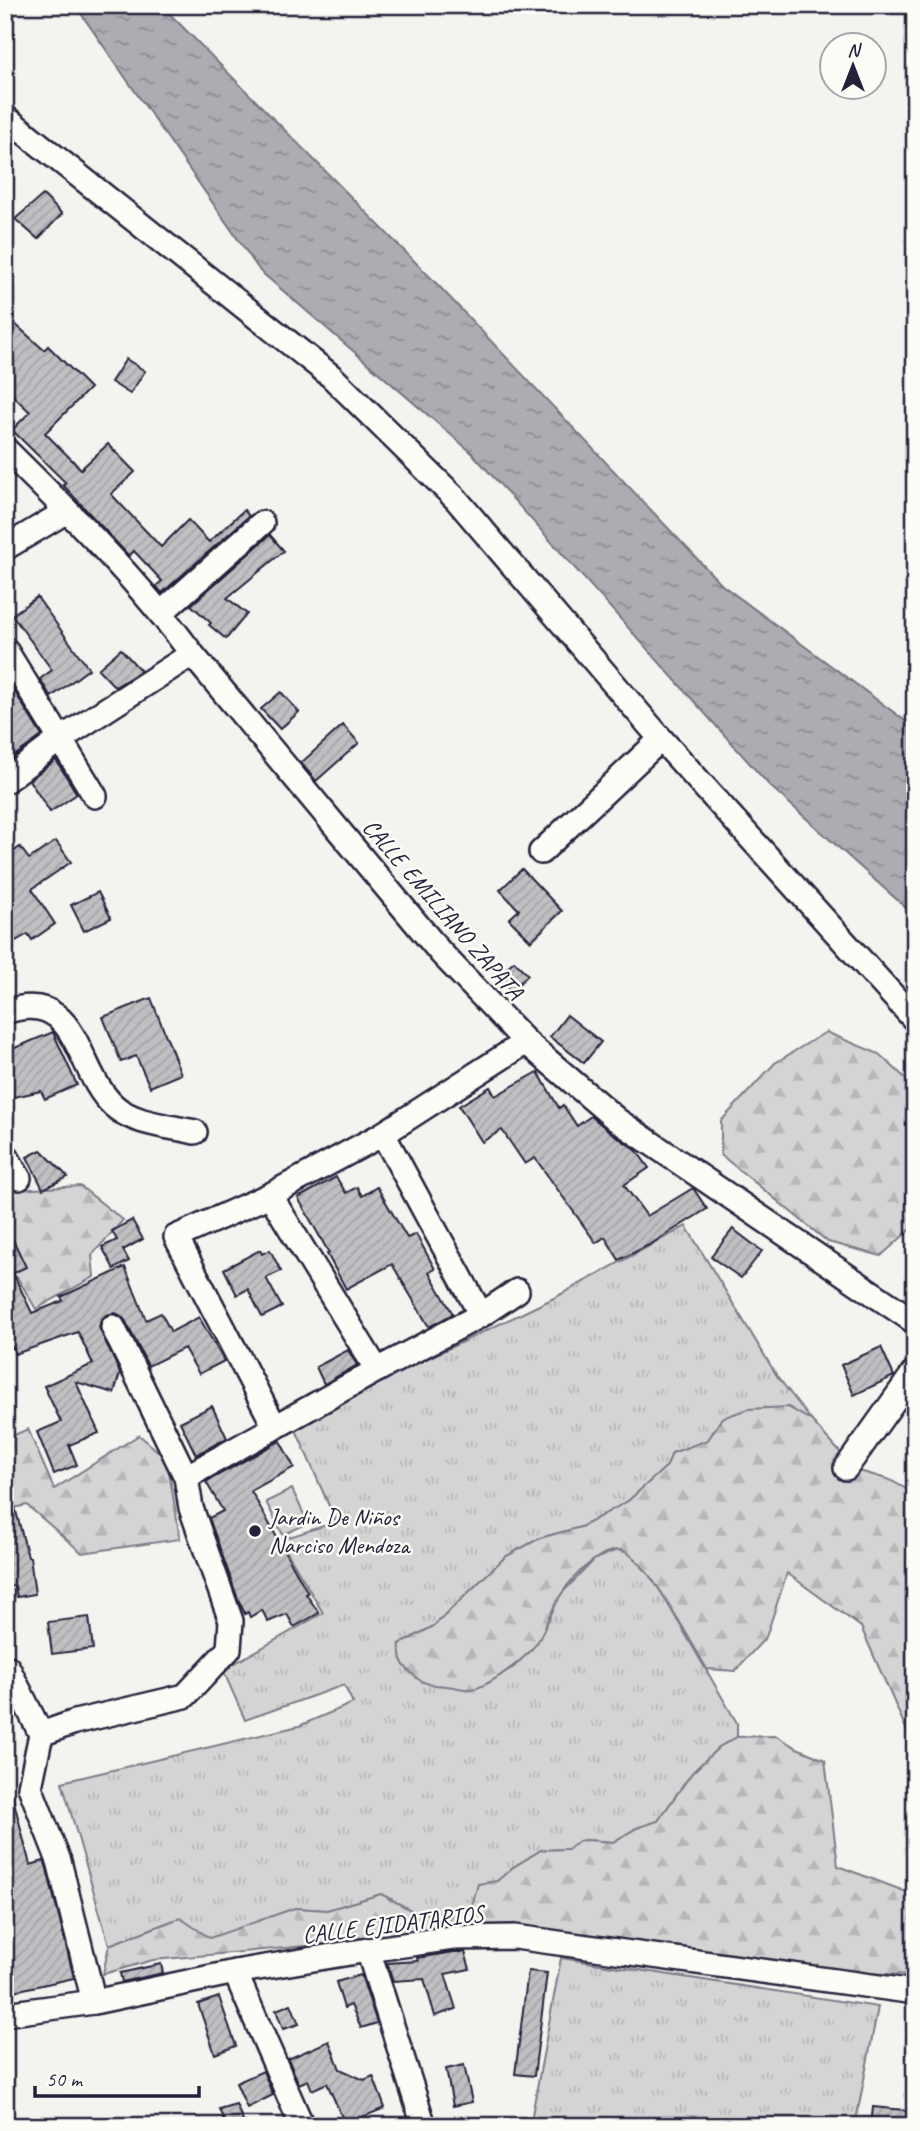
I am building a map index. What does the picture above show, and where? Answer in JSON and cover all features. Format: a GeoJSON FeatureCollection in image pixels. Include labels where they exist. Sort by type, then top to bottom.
{"type":"FeatureCollection","features":[{"type":"Feature","properties":{"kind":"street"},"geometry":{"type":"LineString","coordinates":[[5,117],[331,376],[456,499],[661,739],[915,1020]]}},
{"type":"Feature","properties":{"kind":"street","name":"CALLE EMILIANO ZAPATA"},"geometry":{"type":"LineString","coordinates":[[5,449],[162,612],[192,654],[441,953],[526,1042],[617,1120],[915,1322]]}},
{"type":"Feature","properties":{"kind":"street"},"geometry":{"type":"LineString","coordinates":[[5,548],[67,511]]}},
{"type":"Feature","properties":{"kind":"street"},"geometry":{"type":"LineString","coordinates":[[162,612],[262,523]]}},
{"type":"Feature","properties":{"kind":"street"},"geometry":{"type":"LineString","coordinates":[[5,649],[95,796]]}},
{"type":"Feature","properties":{"kind":"street"},"geometry":{"type":"LineString","coordinates":[[5,781],[59,740],[192,654]]}},
{"type":"Feature","properties":{"kind":"street"},"geometry":{"type":"LineString","coordinates":[[541,852],[661,739]]}},
{"type":"Feature","properties":{"kind":"street"},"geometry":{"type":"LineString","coordinates":[[5,1012],[30,1006],[51,1010],[68,1028],[102,1092],[112,1104],[136,1118],[195,1132]]}},
{"type":"Feature","properties":{"kind":"street"},"geometry":{"type":"LineString","coordinates":[[275,1427],[176,1237],[270,1195],[383,1134],[526,1042]]}},
{"type":"Feature","properties":{"kind":"street"},"geometry":{"type":"LineString","coordinates":[[383,1134],[481,1315]]}},
{"type":"Feature","properties":{"kind":"street"},"geometry":{"type":"LineString","coordinates":[[5,1154],[19,1178]]}},
{"type":"Feature","properties":{"kind":"street"},"geometry":{"type":"LineString","coordinates":[[270,1195],[377,1370]]}},
{"type":"Feature","properties":{"kind":"street"},"geometry":{"type":"LineString","coordinates":[[186,1477],[481,1315],[517,1291]]}},
{"type":"Feature","properties":{"kind":"street"},"geometry":{"type":"LineString","coordinates":[[41,1734],[75,1722],[185,1696],[229,1649],[231,1621],[191,1508],[186,1477],[113,1327]]}},
{"type":"Feature","properties":{"kind":"street"},"geometry":{"type":"LineString","coordinates":[[846,1468],[915,1371]]}},
{"type":"Feature","properties":{"kind":"street"},"geometry":{"type":"LineString","coordinates":[[5,1668],[8,1668],[16,1681],[41,1734],[30,1787],[60,1861],[94,2002]]}},
{"type":"Feature","properties":{"kind":"street","name":"CALLE EJIDATARIOS"},"geometry":{"type":"LineString","coordinates":[[5,2014],[94,2002],[235,1972],[453,1938],[515,1937],[915,1992]]}},
{"type":"Feature","properties":{"kind":"street"},"geometry":{"type":"LineString","coordinates":[[368,1950],[424,2126]]}},
{"type":"Feature","properties":{"kind":"street"},"geometry":{"type":"LineString","coordinates":[[235,1972],[302,2126]]}},
{"type":"Feature","properties":{"kind":"green space"},"geometry":{"type":"Polygon","coordinates":[[[826,1032],[879,1054],[915,1087],[915,1225],[881,1256],[828,1242],[721,1155],[721,1121],[775,1063],[826,1032]]]}},
{"type":"Feature","properties":{"kind":"green space"},"geometry":{"type":"Polygon","coordinates":[[[5,1170],[17,1190],[80,1186],[123,1220],[92,1255],[94,1277],[36,1309],[17,1277],[5,1282],[5,1170]]]}},
{"type":"Feature","properties":{"kind":"green space"},"geometry":{"type":"Polygon","coordinates":[[[686,1226],[777,1376],[812,1421],[788,1407],[722,1418],[708,1440],[672,1453],[667,1466],[628,1501],[581,1527],[540,1538],[505,1557],[434,1626],[400,1644],[472,1690],[514,1667],[537,1643],[561,1594],[595,1559],[617,1550],[629,1553],[654,1580],[737,1723],[737,1737],[719,1747],[692,1773],[658,1821],[637,1828],[613,1842],[586,1840],[568,1849],[541,1850],[512,1868],[472,1909],[418,1914],[381,1894],[327,1910],[295,1908],[210,1939],[179,1918],[109,1945],[62,1782],[299,1726],[353,1703],[344,1685],[245,1720],[223,1670],[323,1613],[280,1540],[336,1522],[293,1423],[556,1297],[686,1226]]]}},
{"type":"Feature","properties":{"kind":"green space"},"geometry":{"type":"Polygon","coordinates":[[[788,1407],[812,1421],[856,1470],[890,1480],[915,1494],[915,1749],[861,1627],[787,1573],[766,1637],[735,1671],[707,1669],[655,1583],[642,1566],[620,1550],[604,1554],[579,1572],[558,1599],[533,1647],[507,1671],[487,1684],[468,1689],[430,1684],[418,1679],[403,1664],[400,1644],[434,1626],[505,1557],[540,1538],[581,1527],[628,1501],[667,1466],[672,1453],[708,1440],[722,1418],[748,1409],[788,1407]]]}},
{"type":"Feature","properties":{"kind":"green space"},"geometry":{"type":"Polygon","coordinates":[[[28,1429],[54,1489],[139,1435],[167,1459],[180,1539],[82,1553],[27,1505],[5,1510],[5,1439],[28,1429]]]}},
{"type":"Feature","properties":{"kind":"green space"},"geometry":{"type":"Polygon","coordinates":[[[292,1489],[308,1523],[283,1535],[266,1502],[292,1489]]]}},
{"type":"Feature","properties":{"kind":"green space"},"geometry":{"type":"Polygon","coordinates":[[[776,1736],[825,1760],[838,1866],[904,1891],[915,1892],[915,1975],[839,1972],[506,1928],[153,1960],[103,1974],[109,1945],[180,1918],[210,1938],[295,1908],[327,1910],[381,1894],[418,1914],[471,1909],[478,1884],[497,1881],[541,1850],[568,1849],[586,1840],[613,1842],[637,1828],[658,1821],[692,1773],[719,1747],[737,1737],[776,1736]]]}},
{"type":"Feature","properties":{"kind":"green space"},"geometry":{"type":"Polygon","coordinates":[[[561,1958],[878,2007],[855,2126],[530,2126],[561,1958]]]}},
{"type":"Feature","properties":{"kind":"water"},"geometry":{"type":"Polygon","coordinates":[[[75,5],[161,5],[436,283],[722,585],[915,728],[915,916],[769,785],[471,452],[260,271],[75,5]]]}},
{"type":"Feature","properties":{"kind":"building"},"geometry":{"type":"Polygon","coordinates":[[[43,195],[62,214],[38,239],[15,219],[43,195]]]}},
{"type":"Feature","properties":{"kind":"building"},"geometry":{"type":"Polygon","coordinates":[[[14,323],[44,350],[48,346],[90,388],[45,433],[81,469],[108,444],[135,472],[111,494],[161,547],[188,520],[209,542],[244,510],[249,516],[162,593],[156,586],[162,581],[134,551],[129,556],[63,485],[66,483],[12,430],[30,412],[5,388],[5,333],[14,323]]]}},
{"type":"Feature","properties":{"kind":"building"},"geometry":{"type":"Polygon","coordinates":[[[126,359],[145,371],[130,394],[111,382],[126,359]]]}},
{"type":"Feature","properties":{"kind":"building"},"geometry":{"type":"Polygon","coordinates":[[[270,535],[284,551],[227,598],[247,614],[226,639],[191,605],[270,535]]]}},
{"type":"Feature","properties":{"kind":"building"},"geometry":{"type":"Polygon","coordinates":[[[37,597],[89,669],[51,697],[40,679],[52,670],[12,615],[37,597]]]}},
{"type":"Feature","properties":{"kind":"building"},"geometry":{"type":"Polygon","coordinates":[[[121,649],[141,671],[115,687],[98,669],[121,649]]]}},
{"type":"Feature","properties":{"kind":"building"},"geometry":{"type":"Polygon","coordinates":[[[5,676],[42,736],[14,756],[5,741],[5,676]]]}},
{"type":"Feature","properties":{"kind":"building"},"geometry":{"type":"Polygon","coordinates":[[[281,692],[299,712],[280,729],[261,709],[281,692]]]}},
{"type":"Feature","properties":{"kind":"building"},"geometry":{"type":"Polygon","coordinates":[[[343,725],[359,743],[316,781],[301,763],[343,725]]]}},
{"type":"Feature","properties":{"kind":"building"},"geometry":{"type":"Polygon","coordinates":[[[56,760],[77,794],[50,812],[29,780],[56,760]]]}},
{"type":"Feature","properties":{"kind":"building"},"geometry":{"type":"Polygon","coordinates":[[[56,841],[71,862],[32,889],[55,924],[32,940],[28,934],[5,947],[5,858],[20,847],[29,859],[56,841]]]}},
{"type":"Feature","properties":{"kind":"building"},"geometry":{"type":"Polygon","coordinates":[[[522,869],[562,911],[531,941],[509,919],[519,910],[500,890],[522,869]]]}},
{"type":"Feature","properties":{"kind":"building"},"geometry":{"type":"Polygon","coordinates":[[[98,892],[111,918],[84,931],[71,905],[98,892]]]}},
{"type":"Feature","properties":{"kind":"building"},"geometry":{"type":"Polygon","coordinates":[[[514,961],[528,975],[511,991],[497,976],[514,961]]]}},
{"type":"Feature","properties":{"kind":"building"},"geometry":{"type":"Polygon","coordinates":[[[151,998],[181,1074],[150,1087],[136,1056],[121,1062],[103,1017],[151,998]]]}},
{"type":"Feature","properties":{"kind":"building"},"geometry":{"type":"Polygon","coordinates":[[[567,1015],[601,1042],[584,1063],[550,1037],[567,1015]]]}},
{"type":"Feature","properties":{"kind":"building"},"geometry":{"type":"Polygon","coordinates":[[[53,1032],[77,1085],[45,1099],[41,1091],[5,1099],[5,1052],[53,1032]]]}},
{"type":"Feature","properties":{"kind":"building"},"geometry":{"type":"Polygon","coordinates":[[[538,1072],[559,1108],[563,1105],[577,1126],[591,1116],[636,1150],[649,1168],[624,1185],[647,1216],[693,1188],[707,1209],[651,1244],[619,1260],[605,1237],[596,1243],[535,1158],[525,1164],[502,1130],[482,1142],[459,1106],[490,1087],[495,1096],[538,1072]]]}},
{"type":"Feature","properties":{"kind":"building"},"geometry":{"type":"Polygon","coordinates":[[[41,1150],[68,1177],[43,1189],[27,1157],[41,1150]]]}},
{"type":"Feature","properties":{"kind":"building"},"geometry":{"type":"Polygon","coordinates":[[[336,1177],[346,1193],[357,1187],[362,1196],[377,1187],[407,1238],[416,1234],[435,1269],[429,1272],[453,1314],[429,1327],[392,1264],[346,1289],[298,1198],[336,1177]]]}},
{"type":"Feature","properties":{"kind":"building"},"geometry":{"type":"Polygon","coordinates":[[[132,1220],[143,1239],[123,1250],[129,1261],[114,1269],[102,1247],[117,1240],[112,1231],[132,1220]]]}},
{"type":"Feature","properties":{"kind":"building"},"geometry":{"type":"Polygon","coordinates":[[[5,1223],[26,1267],[13,1273],[32,1313],[63,1301],[61,1297],[125,1267],[146,1320],[161,1313],[171,1332],[199,1317],[224,1361],[199,1374],[184,1348],[148,1366],[125,1320],[115,1313],[106,1315],[99,1327],[120,1373],[114,1393],[76,1382],[99,1433],[69,1445],[77,1465],[54,1474],[37,1432],[61,1422],[44,1386],[93,1364],[78,1332],[15,1354],[13,1347],[5,1350],[5,1223]]]}},
{"type":"Feature","properties":{"kind":"building"},"geometry":{"type":"Polygon","coordinates":[[[733,1229],[762,1251],[741,1278],[711,1257],[733,1229]]]}},
{"type":"Feature","properties":{"kind":"building"},"geometry":{"type":"Polygon","coordinates":[[[260,1250],[262,1254],[270,1250],[281,1271],[266,1278],[282,1307],[262,1317],[248,1289],[237,1295],[224,1269],[260,1250]]]}},
{"type":"Feature","properties":{"kind":"building"},"geometry":{"type":"Polygon","coordinates":[[[881,1347],[894,1376],[854,1395],[841,1365],[881,1347]]]}},
{"type":"Feature","properties":{"kind":"building"},"geometry":{"type":"Polygon","coordinates":[[[348,1350],[357,1365],[324,1384],[316,1367],[348,1350]]]}},
{"type":"Feature","properties":{"kind":"building"},"geometry":{"type":"Polygon","coordinates":[[[212,1406],[227,1438],[196,1455],[180,1422],[212,1406]]]}},
{"type":"Feature","properties":{"kind":"building"},"geometry":{"type":"Polygon","coordinates":[[[280,1441],[294,1467],[251,1491],[308,1593],[306,1594],[319,1613],[294,1627],[287,1614],[268,1622],[262,1610],[250,1617],[248,1612],[245,1614],[209,1518],[223,1511],[206,1482],[280,1441]]]}},
{"type":"Feature","properties":{"kind":"building"},"geometry":{"type":"Polygon","coordinates":[[[11,1492],[30,1557],[35,1594],[17,1597],[15,1586],[5,1587],[5,1493],[11,1492]]]}},
{"type":"Feature","properties":{"kind":"building"},"geometry":{"type":"Polygon","coordinates":[[[89,1617],[93,1649],[52,1654],[48,1622],[89,1617]]]}},
{"type":"Feature","properties":{"kind":"building"},"geometry":{"type":"Polygon","coordinates":[[[5,1794],[12,1794],[30,1865],[44,1861],[46,1865],[74,1978],[5,1993],[5,1794]]]}},
{"type":"Feature","properties":{"kind":"building"},"geometry":{"type":"Polygon","coordinates":[[[465,1952],[470,1969],[445,1974],[456,2009],[435,2016],[424,1979],[393,1981],[387,1963],[418,1961],[417,1958],[465,1952]]]}},
{"type":"Feature","properties":{"kind":"building"},"geometry":{"type":"Polygon","coordinates":[[[161,1964],[163,1973],[122,1982],[120,1973],[161,1964]]]}},
{"type":"Feature","properties":{"kind":"building"},"geometry":{"type":"Polygon","coordinates":[[[528,1971],[547,1973],[534,2076],[515,2074],[528,1971]]]}},
{"type":"Feature","properties":{"kind":"building"},"geometry":{"type":"Polygon","coordinates":[[[361,1975],[377,2023],[361,2028],[351,2005],[344,2008],[336,1982],[361,1975]]]}},
{"type":"Feature","properties":{"kind":"building"},"geometry":{"type":"Polygon","coordinates":[[[219,1997],[236,2046],[215,2054],[198,2004],[219,1997]]]}},
{"type":"Feature","properties":{"kind":"building"},"geometry":{"type":"Polygon","coordinates":[[[291,2004],[299,2024],[283,2029],[276,2010],[291,2004]]]}},
{"type":"Feature","properties":{"kind":"building"},"geometry":{"type":"Polygon","coordinates":[[[329,2041],[340,2069],[364,2080],[373,2076],[385,2108],[345,2124],[327,2083],[312,2090],[308,2080],[299,2084],[288,2059],[329,2041]]]}},
{"type":"Feature","properties":{"kind":"building"},"geometry":{"type":"Polygon","coordinates":[[[464,2065],[472,2102],[453,2106],[446,2069],[464,2065]]]}},
{"type":"Feature","properties":{"kind":"building"},"geometry":{"type":"Polygon","coordinates":[[[263,2071],[273,2095],[247,2108],[236,2083],[263,2071]]]}},
{"type":"Feature","properties":{"kind":"building"},"geometry":{"type":"Polygon","coordinates":[[[236,2104],[245,2126],[226,2126],[219,2109],[236,2104]]]}},
{"type":"Feature","properties":{"kind":"building"},"geometry":{"type":"Polygon","coordinates":[[[873,2107],[915,2111],[915,2126],[871,2126],[873,2107]]]}},
{"type":"Feature","properties":{"kind":"place","name":"Jardin De Niños Narciso Mendoza"},"geometry":{"type":"Point","coordinates":[255,1531]}}]}
